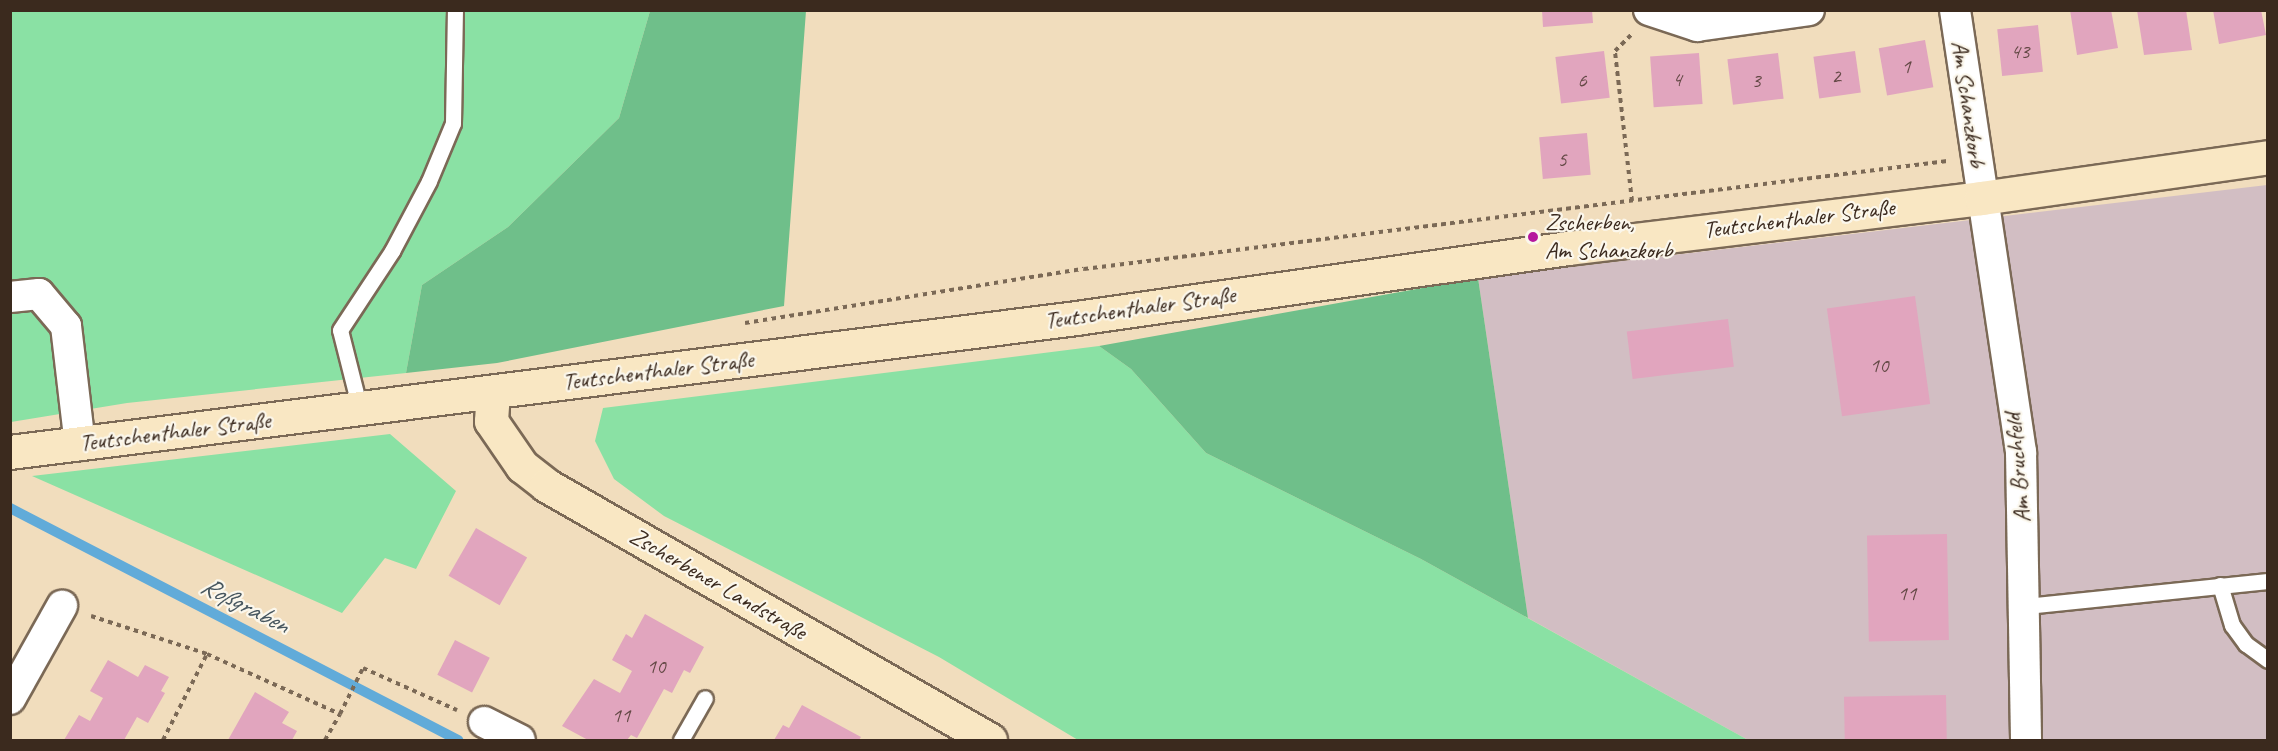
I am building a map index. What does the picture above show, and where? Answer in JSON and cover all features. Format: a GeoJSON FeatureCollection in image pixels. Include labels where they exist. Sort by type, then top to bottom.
{"type":"FeatureCollection","features":[{"type":"Feature","properties":{"kind":"street"},"geometry":{"type":"LineString","coordinates":[[1650,12],[1696,26],[1809,10]]}},
{"type":"Feature","properties":{"kind":"street","name":"Am Schanzkorb"},"geometry":{"type":"LineString","coordinates":[[1955,10],[1981,198]]}},
{"type":"Feature","properties":{"kind":"street","name":"Teutschenthaler Straße"},"geometry":{"type":"LineString","coordinates":[[10,452],[1076,318],[1637,239],[1981,198],[2268,157]]}},
{"type":"Feature","properties":{"kind":"street","name":"Am Bruchfeld"},"geometry":{"type":"LineString","coordinates":[[1981,198],[2020,452],[2026,606],[2026,741]]}},
{"type":"Feature","properties":{"kind":"street"},"geometry":{"type":"LineString","coordinates":[[10,297],[39,294],[66,326],[80,445]]}},
{"type":"Feature","properties":{"kind":"street","name":"Zscherbener Landstraße"},"geometry":{"type":"LineString","coordinates":[[493,392],[491,421],[522,466],[546,484],[990,741]]}},
{"type":"Feature","properties":{"kind":"street"},"geometry":{"type":"LineString","coordinates":[[10,699],[62,606]]}},
{"type":"Feature","properties":{"kind":"street"},"geometry":{"type":"LineString","coordinates":[[484,722],[520,741]]}},
{"type":"Feature","properties":{"kind":"lane"},"geometry":{"type":"LineString","coordinates":[[360,409],[340,330],[392,251],[429,181],[453,123],[455,10]]}},
{"type":"Feature","properties":{"kind":"lane"},"geometry":{"type":"LineString","coordinates":[[2026,606],[2268,581]]}},
{"type":"Feature","properties":{"kind":"lane"},"geometry":{"type":"LineString","coordinates":[[2220,585],[2232,625],[2246,644],[2268,660]]}},
{"type":"Feature","properties":{"kind":"lane"},"geometry":{"type":"LineString","coordinates":[[681,741],[705,698]]}},
{"type":"Feature","properties":{"kind":"path"},"geometry":{"type":"LineString","coordinates":[[1637,239],[1615,51],[1650,12]]}},
{"type":"Feature","properties":{"kind":"path"},"geometry":{"type":"LineString","coordinates":[[732,326],[1084,269],[1975,158]]}},
{"type":"Feature","properties":{"kind":"path"},"geometry":{"type":"LineString","coordinates":[[62,606],[207,654],[340,714]]}},
{"type":"Feature","properties":{"kind":"path"},"geometry":{"type":"LineString","coordinates":[[163,741],[207,654]]}},
{"type":"Feature","properties":{"kind":"path"},"geometry":{"type":"LineString","coordinates":[[325,741],[363,668],[484,722]]}},
{"type":"Feature","properties":{"kind":"shaded area"},"geometry":{"type":"Polygon","coordinates":[[[2267,185],[2267,740],[1748,740],[1528,618],[1478,278],[2267,185]]]}},
{"type":"Feature","properties":{"kind":"green space"},"geometry":{"type":"Polygon","coordinates":[[[11,11],[650,11],[619,118],[508,227],[422,285],[406,373],[127,403],[11,422],[11,11]]]}},
{"type":"Feature","properties":{"kind":"green space"},"geometry":{"type":"Polygon","coordinates":[[[650,11],[806,11],[784,306],[497,363],[406,373],[422,285],[508,227],[619,118],[650,11]]]}},
{"type":"Feature","properties":{"kind":"green space"},"geometry":{"type":"Polygon","coordinates":[[[1478,278],[1528,618],[1421,559],[1206,453],[1131,369],[1099,346],[1478,278]]]}},
{"type":"Feature","properties":{"kind":"green space"},"geometry":{"type":"Polygon","coordinates":[[[1099,346],[1131,369],[1206,453],[1421,559],[1748,740],[1078,740],[939,657],[664,516],[614,479],[595,441],[603,408],[1099,346]]]}},
{"type":"Feature","properties":{"kind":"green space"},"geometry":{"type":"Polygon","coordinates":[[[390,434],[456,491],[416,569],[385,558],[342,613],[32,476],[390,434]]]}},
{"type":"Feature","properties":{"kind":"building"},"geometry":{"type":"Polygon","coordinates":[[[1542,10],[1592,10],[1593,23],[1543,27],[1542,10]]]}},
{"type":"Feature","properties":{"kind":"building"},"geometry":{"type":"Polygon","coordinates":[[[2070,10],[2111,10],[2118,48],[2077,55],[2070,10]]]}},
{"type":"Feature","properties":{"kind":"building"},"geometry":{"type":"Polygon","coordinates":[[[2137,10],[2186,10],[2192,50],[2144,55],[2137,10]]]}},
{"type":"Feature","properties":{"kind":"building"},"geometry":{"type":"Polygon","coordinates":[[[2213,10],[2261,10],[2266,35],[2219,44],[2213,10]]]}},
{"type":"Feature","properties":{"kind":"building"},"geometry":{"type":"Polygon","coordinates":[[[2038,25],[2043,72],[2002,76],[1997,29],[2038,25]]]}},
{"type":"Feature","properties":{"kind":"building"},"geometry":{"type":"Polygon","coordinates":[[[1925,40],[1933,87],[1887,95],[1879,48],[1925,40]]]}},
{"type":"Feature","properties":{"kind":"building"},"geometry":{"type":"Polygon","coordinates":[[[1604,51],[1610,98],[1561,104],[1555,57],[1604,51]]]}},
{"type":"Feature","properties":{"kind":"building"},"geometry":{"type":"Polygon","coordinates":[[[1855,51],[1861,93],[1819,98],[1813,57],[1855,51]]]}},
{"type":"Feature","properties":{"kind":"building"},"geometry":{"type":"Polygon","coordinates":[[[1699,53],[1703,104],[1654,107],[1650,56],[1699,53]]]}},
{"type":"Feature","properties":{"kind":"building"},"geometry":{"type":"Polygon","coordinates":[[[1778,53],[1784,99],[1733,105],[1727,59],[1778,53]]]}},
{"type":"Feature","properties":{"kind":"building"},"geometry":{"type":"Polygon","coordinates":[[[1587,133],[1591,175],[1543,179],[1539,137],[1587,133]]]}},
{"type":"Feature","properties":{"kind":"building"},"geometry":{"type":"Polygon","coordinates":[[[1915,296],[1930,404],[1842,416],[1827,308],[1915,296]]]}},
{"type":"Feature","properties":{"kind":"building"},"geometry":{"type":"Polygon","coordinates":[[[1728,319],[1734,367],[1633,379],[1627,331],[1728,319]]]}},
{"type":"Feature","properties":{"kind":"building"},"geometry":{"type":"Polygon","coordinates":[[[476,528],[527,558],[500,605],[448,576],[476,528]]]}},
{"type":"Feature","properties":{"kind":"building"},"geometry":{"type":"Polygon","coordinates":[[[1947,534],[1949,640],[1869,641],[1867,535],[1947,534]]]}},
{"type":"Feature","properties":{"kind":"building"},"geometry":{"type":"Polygon","coordinates":[[[645,614],[704,647],[690,673],[684,670],[672,693],[664,689],[637,738],[631,735],[627,740],[588,740],[562,726],[594,679],[620,693],[632,671],[612,660],[626,634],[632,638],[645,614]]]}},
{"type":"Feature","properties":{"kind":"building"},"geometry":{"type":"Polygon","coordinates":[[[455,640],[490,658],[472,692],[437,675],[455,640]]]}},
{"type":"Feature","properties":{"kind":"building"},"geometry":{"type":"Polygon","coordinates":[[[108,660],[138,677],[145,665],[169,677],[161,691],[165,693],[148,723],[137,717],[124,740],[64,740],[79,715],[90,721],[103,698],[90,691],[108,660]]]}},
{"type":"Feature","properties":{"kind":"building"},"geometry":{"type":"Polygon","coordinates":[[[255,692],[289,712],[282,723],[297,731],[292,740],[228,740],[255,692]]]}},
{"type":"Feature","properties":{"kind":"building"},"geometry":{"type":"Polygon","coordinates":[[[1946,695],[1947,740],[1845,740],[1844,697],[1946,695]]]}},
{"type":"Feature","properties":{"kind":"building"},"geometry":{"type":"Polygon","coordinates":[[[802,705],[861,737],[859,740],[774,740],[783,725],[789,728],[802,705]]]}},
{"type":"Feature","properties":{"kind":"waterway","name":"Roßgraben"},"geometry":{"type":"LineString","coordinates":[[10,508],[458,740]]}},
{"type":"Feature","properties":{"kind":"place","name":"Zscherben, Am Schanzkorb"},"geometry":{"type":"Point","coordinates":[1533,237]}}]}
